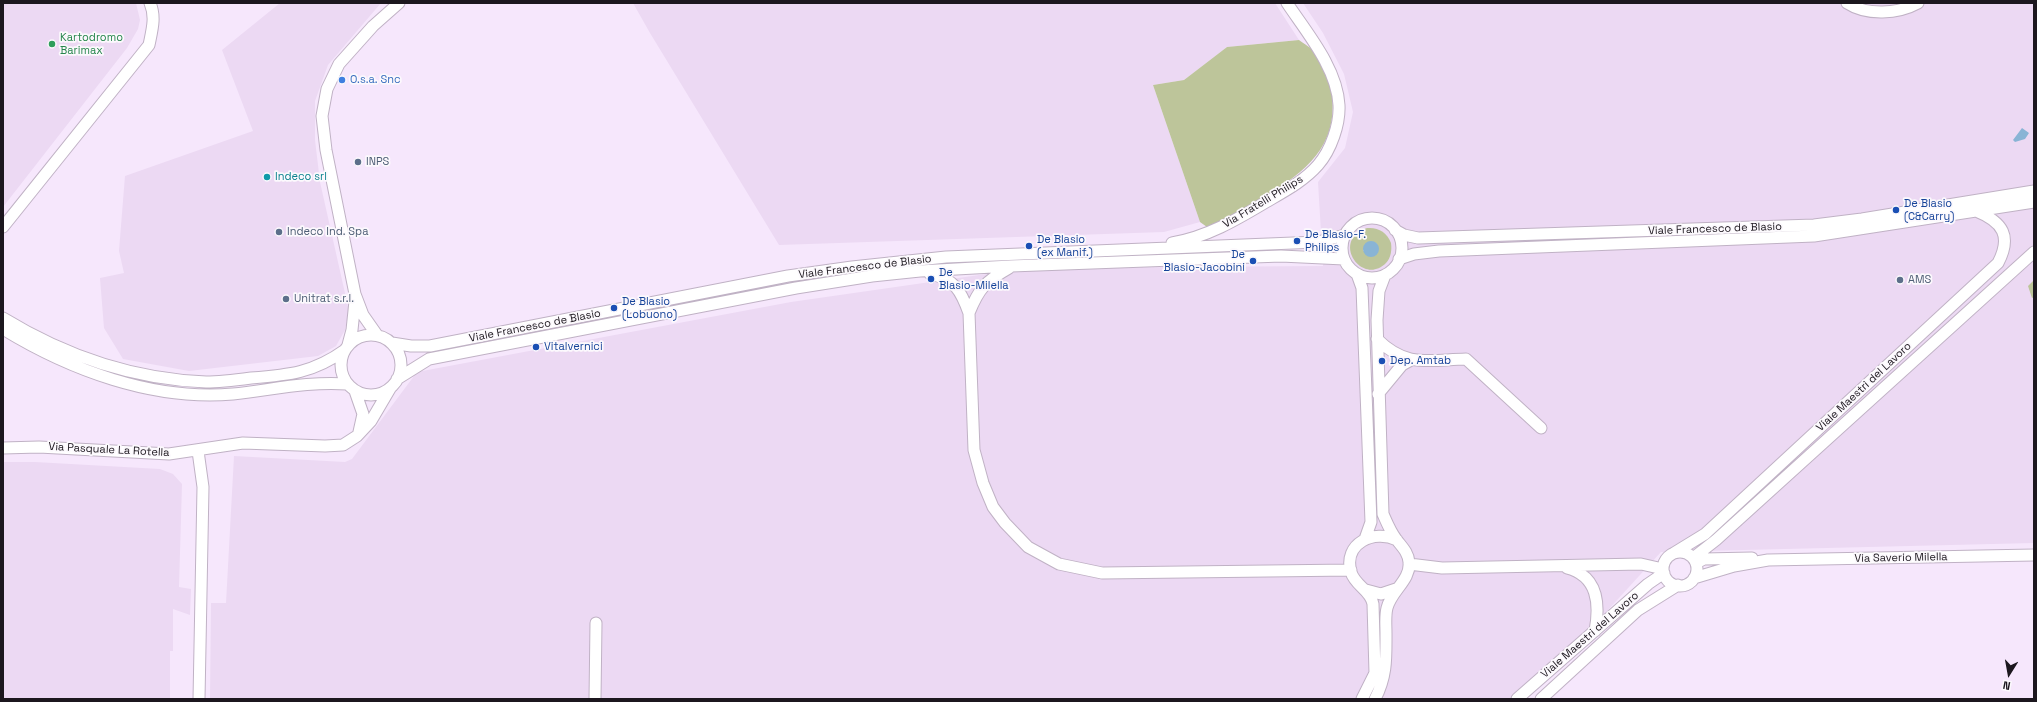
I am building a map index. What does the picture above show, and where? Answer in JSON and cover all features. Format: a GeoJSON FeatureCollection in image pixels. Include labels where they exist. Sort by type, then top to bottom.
{"type":"FeatureCollection","features":[{"type":"Feature","properties":{"kind":"street"},"geometry":{"type":"LineString","coordinates":[[3,227],[149,45],[154,25],[153,10],[150,3]]}},
{"type":"Feature","properties":{"kind":"street"},"geometry":{"type":"LineString","coordinates":[[3,318],[36,349],[92,374],[179,393],[231,394],[325,382],[351,387],[364,394],[375,394],[394,383],[401,360],[397,350],[392,343],[377,335],[363,315],[355,294],[326,150],[322,116],[327,89],[339,64],[373,26],[399,3]]}},
{"type":"Feature","properties":{"kind":"street","name":"Via Fratelli Philips"},"geometry":{"type":"LineString","coordinates":[[1123,251],[1190,240],[1219,228],[1290,188],[1306,177],[1320,163],[1336,130],[1339,106],[1333,79],[1326,65],[1287,3]]}},
{"type":"Feature","properties":{"kind":"street"},"geometry":{"type":"LineString","coordinates":[[1848,3],[1863,10],[1883,12],[1912,7],[1918,3]]}},
{"type":"Feature","properties":{"kind":"street","name":"Viale Francesco de Blasio"},"geometry":{"type":"LineString","coordinates":[[1396,230],[1404,235],[1418,238],[1814,225],[1862,219],[2034,191]]}},
{"type":"Feature","properties":{"kind":"street","name":"Viale Francesco de Blasio"},"geometry":{"type":"LineString","coordinates":[[1399,259],[1414,254],[1439,251],[1814,236],[2034,202]]}},
{"type":"Feature","properties":{"kind":"street","name":"Viale Maestri del Lavoro"},"geometry":{"type":"LineString","coordinates":[[1672,554],[1705,534],[1998,263],[2004,252],[2006,241],[2004,230],[1988,216],[1975,211]]}},
{"type":"Feature","properties":{"kind":"street"},"geometry":{"type":"LineString","coordinates":[[1373,218],[1389,224],[1396,230],[1401,244],[1399,259],[1391,270],[1376,277],[1366,277],[1357,274],[1349,268],[1344,259],[1342,247],[1345,235],[1356,222],[1373,218]]}},
{"type":"Feature","properties":{"kind":"street","name":"Viale Francesco de Blasio"},"geometry":{"type":"LineString","coordinates":[[392,343],[412,346],[430,346],[788,276],[852,267],[946,258],[1318,242],[1345,235]]}},
{"type":"Feature","properties":{"kind":"street","name":"Viale Maestri del Lavoro"},"geometry":{"type":"LineString","coordinates":[[1694,560],[2034,252]]}},
{"type":"Feature","properties":{"kind":"street","name":"Viale Francesco de Blasio"},"geometry":{"type":"LineString","coordinates":[[394,383],[429,359],[827,283],[920,271],[1012,266],[1281,256],[1344,259]]}},
{"type":"Feature","properties":{"kind":"street"},"geometry":{"type":"LineString","coordinates":[[969,313],[981,286],[992,277],[1012,266]]}},
{"type":"Feature","properties":{"kind":"street"},"geometry":{"type":"LineString","coordinates":[[920,271],[946,278],[954,284],[962,295],[969,313],[974,450],[978,468],[993,507],[1016,536],[1028,547],[1059,564],[1102,573],[1350,570]]}},
{"type":"Feature","properties":{"kind":"street"},"geometry":{"type":"LineString","coordinates":[[1357,274],[1362,288],[1371,522],[1365,539],[1353,552],[1350,570],[1358,585],[1366,590],[1381,594],[1396,589]]}},
{"type":"Feature","properties":{"kind":"street"},"geometry":{"type":"LineString","coordinates":[[1375,699],[1384,679],[1386,666],[1386,612],[1389,601],[1408,574],[1409,564],[1408,555],[1397,540],[1384,514],[1377,339],[1379,291],[1385,274]]}},
{"type":"Feature","properties":{"kind":"street"},"geometry":{"type":"LineString","coordinates":[[355,294],[352,330],[341,368],[363,414],[362,424],[357,436]]}},
{"type":"Feature","properties":{"kind":"street"},"geometry":{"type":"LineString","coordinates":[[3,329],[80,356],[142,375],[207,382],[276,376],[312,369],[328,362],[356,338],[366,335],[377,335]]}},
{"type":"Feature","properties":{"kind":"street"},"geometry":{"type":"LineString","coordinates":[[1377,339],[1388,350],[1401,357],[1411,360],[1466,359],[1540,428]]}},
{"type":"Feature","properties":{"kind":"street"},"geometry":{"type":"LineString","coordinates":[[1378,394],[1402,365],[1411,360]]}},
{"type":"Feature","properties":{"kind":"street","name":"Via Pasquale La Rotella"},"geometry":{"type":"LineString","coordinates":[[3,448],[39,447],[169,454],[198,451],[243,443],[325,446],[343,444],[357,436],[371,421],[394,383]]}},
{"type":"Feature","properties":{"kind":"street"},"geometry":{"type":"LineString","coordinates":[[198,451],[203,487],[199,699]]}},
{"type":"Feature","properties":{"kind":"street"},"geometry":{"type":"LineString","coordinates":[[1365,539],[1381,535],[1397,540]]}},
{"type":"Feature","properties":{"kind":"street"},"geometry":{"type":"LineString","coordinates":[[1409,564],[1442,568],[1641,564],[1672,554],[1684,552],[1694,560],[1697,568],[1694,578],[1687,584],[1678,585],[1669,581],[1664,571],[1664,564],[1672,554]]}},
{"type":"Feature","properties":{"kind":"street","name":"Via Saverio Milella"},"geometry":{"type":"LineString","coordinates":[[1694,560],[1704,558],[1750,558],[1768,560],[2034,555]]}},
{"type":"Feature","properties":{"kind":"street","name":"Via Saverio Milella"},"geometry":{"type":"LineString","coordinates":[[1694,578],[1734,566],[1768,560]]}},
{"type":"Feature","properties":{"kind":"street"},"geometry":{"type":"LineString","coordinates":[[1641,564],[1664,571]]}},
{"type":"Feature","properties":{"kind":"street"},"geometry":{"type":"LineString","coordinates":[[1560,566],[1577,571],[1588,580],[1594,590],[1598,601],[1598,614],[1595,631]]}},
{"type":"Feature","properties":{"kind":"street","name":"Viale Maestri del Lavoro"},"geometry":{"type":"LineString","coordinates":[[1517,699],[1664,571]]}},
{"type":"Feature","properties":{"kind":"street","name":"Viale Maestri del Lavoro"},"geometry":{"type":"LineString","coordinates":[[1541,699],[1638,610],[1678,585]]}},
{"type":"Feature","properties":{"kind":"street"},"geometry":{"type":"LineString","coordinates":[[1362,699],[1375,673],[1373,604],[1372,597],[1366,590]]}},
{"type":"Feature","properties":{"kind":"street"},"geometry":{"type":"LineString","coordinates":[[595,699],[596,623]]}},
{"type":"Feature","properties":{"kind":"shaded area"},"geometry":{"type":"Polygon","coordinates":[[[3,3],[136,3],[140,20],[138,29],[127,48],[3,207],[3,3]]]}},
{"type":"Feature","properties":{"kind":"shaded area"},"geometry":{"type":"Polygon","coordinates":[[[280,3],[381,3],[328,65],[315,101],[315,140],[320,182],[349,311],[345,330],[336,346],[318,356],[189,371],[123,359],[104,328],[100,278],[124,273],[119,251],[125,176],[253,131],[222,50],[280,3]]]}},
{"type":"Feature","properties":{"kind":"shaded area"},"geometry":{"type":"Polygon","coordinates":[[[633,3],[1275,3],[1299,40],[1227,47],[1184,80],[1153,85],[1200,222],[1164,232],[779,245],[633,3]]]}},
{"type":"Feature","properties":{"kind":"shaded area"},"geometry":{"type":"Polygon","coordinates":[[[1303,3],[2034,3],[2034,543],[1661,552],[1597,622],[1511,699],[210,699],[211,603],[226,603],[234,456],[345,462],[352,459],[417,372],[791,302],[1028,268],[1323,266],[1318,182],[1345,148],[1353,112],[1344,74],[1323,33],[1303,3]]]}},
{"type":"Feature","properties":{"kind":"shaded area"},"geometry":{"type":"Polygon","coordinates":[[[3,462],[35,462],[160,469],[173,474],[182,484],[179,587],[191,589],[190,615],[173,609],[173,651],[170,651],[170,699],[3,699],[3,462]]]}},
{"type":"Feature","properties":{"kind":"green space"},"geometry":{"type":"Polygon","coordinates":[[[1299,40],[1319,57],[1330,85],[1332,96],[1332,114],[1330,129],[1324,143],[1316,156],[1294,177],[1245,209],[1207,227],[1200,222],[1153,85],[1184,80],[1227,47],[1299,40]]]}},
{"type":"Feature","properties":{"kind":"green space"},"geometry":{"type":"Polygon","coordinates":[[[1367,228],[1375,228],[1385,233],[1391,243],[1391,251],[1388,261],[1377,269],[1368,269],[1360,266],[1350,251],[1351,242],[1356,234],[1367,228]],[[1376,243],[1363,250],[1367,255],[1378,247],[1376,243]]]}},
{"type":"Feature","properties":{"kind":"green space"},"geometry":{"type":"Polygon","coordinates":[[[2034,280],[2034,297],[2032,298],[2028,286],[2034,280]]]}},
{"type":"Feature","properties":{"kind":"water"},"geometry":{"type":"Polygon","coordinates":[[[2022,128],[2029,133],[2025,139],[2015,142],[2013,140],[2022,128]]]}},
{"type":"Feature","properties":{"kind":"water"},"geometry":{"type":"Polygon","coordinates":[[[1371,241],[1378,246],[1379,249],[1374,256],[1371,257],[1364,252],[1363,249],[1368,242],[1371,241]]]}},
{"type":"Feature","properties":{"kind":"place","name":"Kartodromo Barimax"},"geometry":{"type":"Point","coordinates":[52,44]}},
{"type":"Feature","properties":{"kind":"place","name":"O.s.a. Snc"},"geometry":{"type":"Point","coordinates":[342,80]}},
{"type":"Feature","properties":{"kind":"place","name":"INPS"},"geometry":{"type":"Point","coordinates":[358,162]}},
{"type":"Feature","properties":{"kind":"place","name":"Indeco srl"},"geometry":{"type":"Point","coordinates":[267,177]}},
{"type":"Feature","properties":{"kind":"place","name":"De Blasio (C&Carry)"},"geometry":{"type":"Point","coordinates":[1896,210]}},
{"type":"Feature","properties":{"kind":"place","name":"Indeco Ind. Spa"},"geometry":{"type":"Point","coordinates":[279,232]}},
{"type":"Feature","properties":{"kind":"place","name":"De Blasio-F. Philips"},"geometry":{"type":"Point","coordinates":[1297,241]}},
{"type":"Feature","properties":{"kind":"place","name":"De Blasio (ex Manif.)"},"geometry":{"type":"Point","coordinates":[1029,246]}},
{"type":"Feature","properties":{"kind":"place","name":"De Blasio-Jacobini"},"geometry":{"type":"Point","coordinates":[1253,261]}},
{"type":"Feature","properties":{"kind":"place","name":"De Blasio-Milella"},"geometry":{"type":"Point","coordinates":[931,279]}},
{"type":"Feature","properties":{"kind":"place","name":"AMS"},"geometry":{"type":"Point","coordinates":[1900,280]}},
{"type":"Feature","properties":{"kind":"place","name":"Unitrat s.r.l."},"geometry":{"type":"Point","coordinates":[286,299]}},
{"type":"Feature","properties":{"kind":"place","name":"De Blasio (Lobuono)"},"geometry":{"type":"Point","coordinates":[614,308]}},
{"type":"Feature","properties":{"kind":"place","name":"Vitalvernici"},"geometry":{"type":"Point","coordinates":[536,347]}},
{"type":"Feature","properties":{"kind":"place","name":"Dep. Amtab"},"geometry":{"type":"Point","coordinates":[1382,361]}}]}
